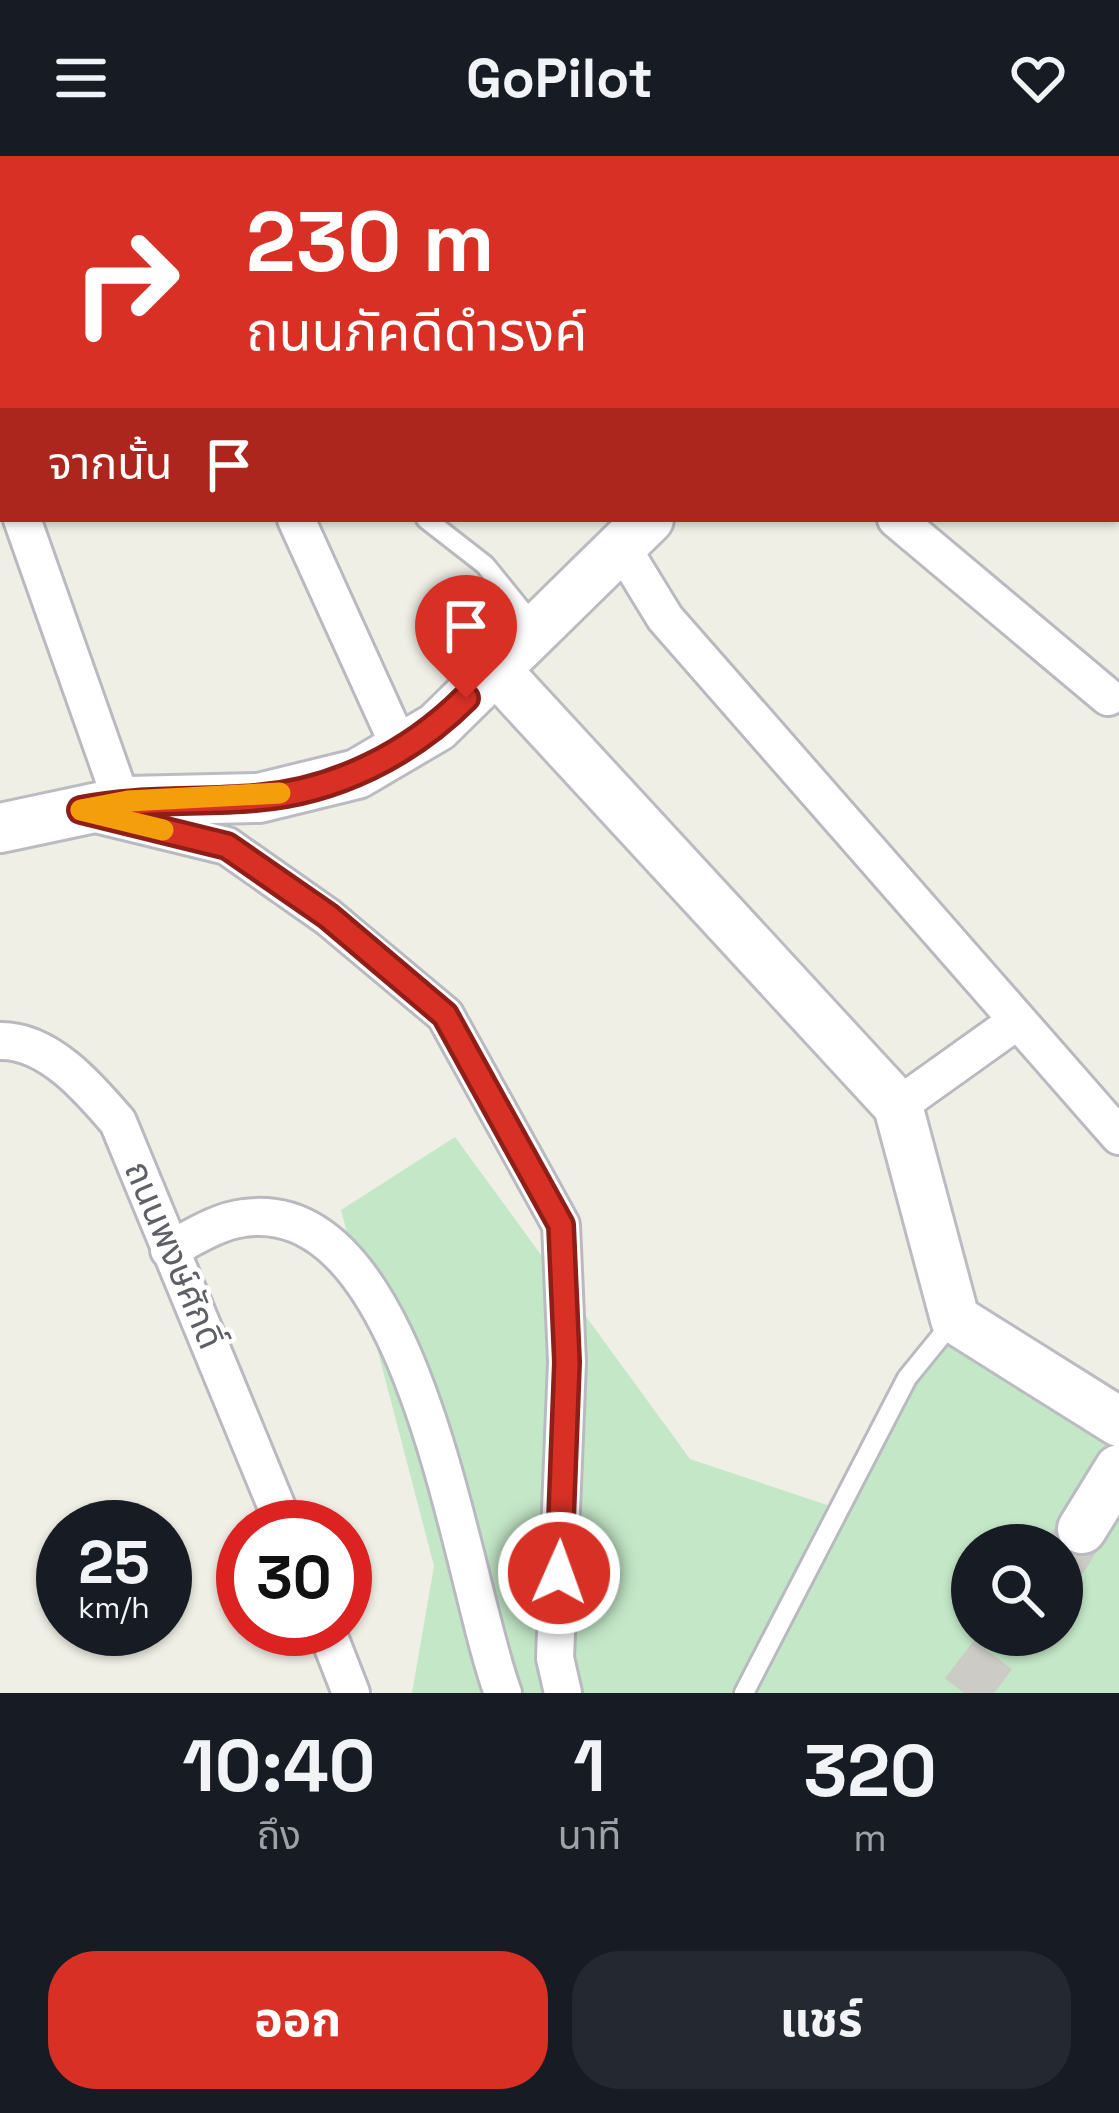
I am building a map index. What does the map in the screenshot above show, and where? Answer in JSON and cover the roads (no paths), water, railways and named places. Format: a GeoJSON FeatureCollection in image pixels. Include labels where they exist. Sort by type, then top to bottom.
{"type":"FeatureCollection","features":[{"type":"Feature","properties":{"kind":"street"},"geometry":{"type":"LineString","coordinates":[[23,522],[101,806]]}},
{"type":"Feature","properties":{"kind":"street"},"geometry":{"type":"LineString","coordinates":[[297,522],[401,750]]}},
{"type":"Feature","properties":{"kind":"street"},"geometry":{"type":"LineString","coordinates":[[900,522],[1107,698]]}},
{"type":"Feature","properties":{"kind":"street"},"geometry":{"type":"LineString","coordinates":[[0,828],[101,806],[259,798],[357,774],[437,727],[537,628],[626,528],[665,618],[1119,1136]]}},
{"type":"Feature","properties":{"kind":"street"},"geometry":{"type":"LineString","coordinates":[[496,669],[898,1106],[955,1319],[1119,1422]]}},
{"type":"Feature","properties":{"kind":"street"},"geometry":{"type":"LineString","coordinates":[[101,806],[227,846],[328,916],[445,1015],[561,1225],[567,1362],[555,1658],[562,1693]]}},
{"type":"Feature","properties":{"kind":"street"},"geometry":{"type":"LineString","coordinates":[[898,1106],[1017,1021]]}},
{"type":"Feature","properties":{"kind":"street","name":"ถนนพงษ์ศักดิ์"},"geometry":{"type":"LineString","coordinates":[[0,1041],[20,1041],[82,1080],[118,1122],[273,1500]]}},
{"type":"Feature","properties":{"kind":"street"},"geometry":{"type":"LineString","coordinates":[[169,1250],[245,1217],[308,1228],[340,1251],[414,1382],[442,1459],[503,1693]]}},
{"type":"Feature","properties":{"kind":"street"},"geometry":{"type":"LineString","coordinates":[[1083,1526],[1119,1469]]}},
{"type":"Feature","properties":{"kind":"street"},"geometry":{"type":"LineString","coordinates":[[337,1656],[351,1693]]}},
{"type":"Feature","properties":{"kind":"lane"},"geometry":{"type":"LineString","coordinates":[[429,522],[485,565],[537,628]]}},
{"type":"Feature","properties":{"kind":"lane"},"geometry":{"type":"LineString","coordinates":[[744,1693],[907,1378],[955,1319]]}},
{"type":"Feature","properties":{"kind":"tunnel"},"geometry":{"type":"LineString","coordinates":[[964,1693],[992,1656]]}}]}
